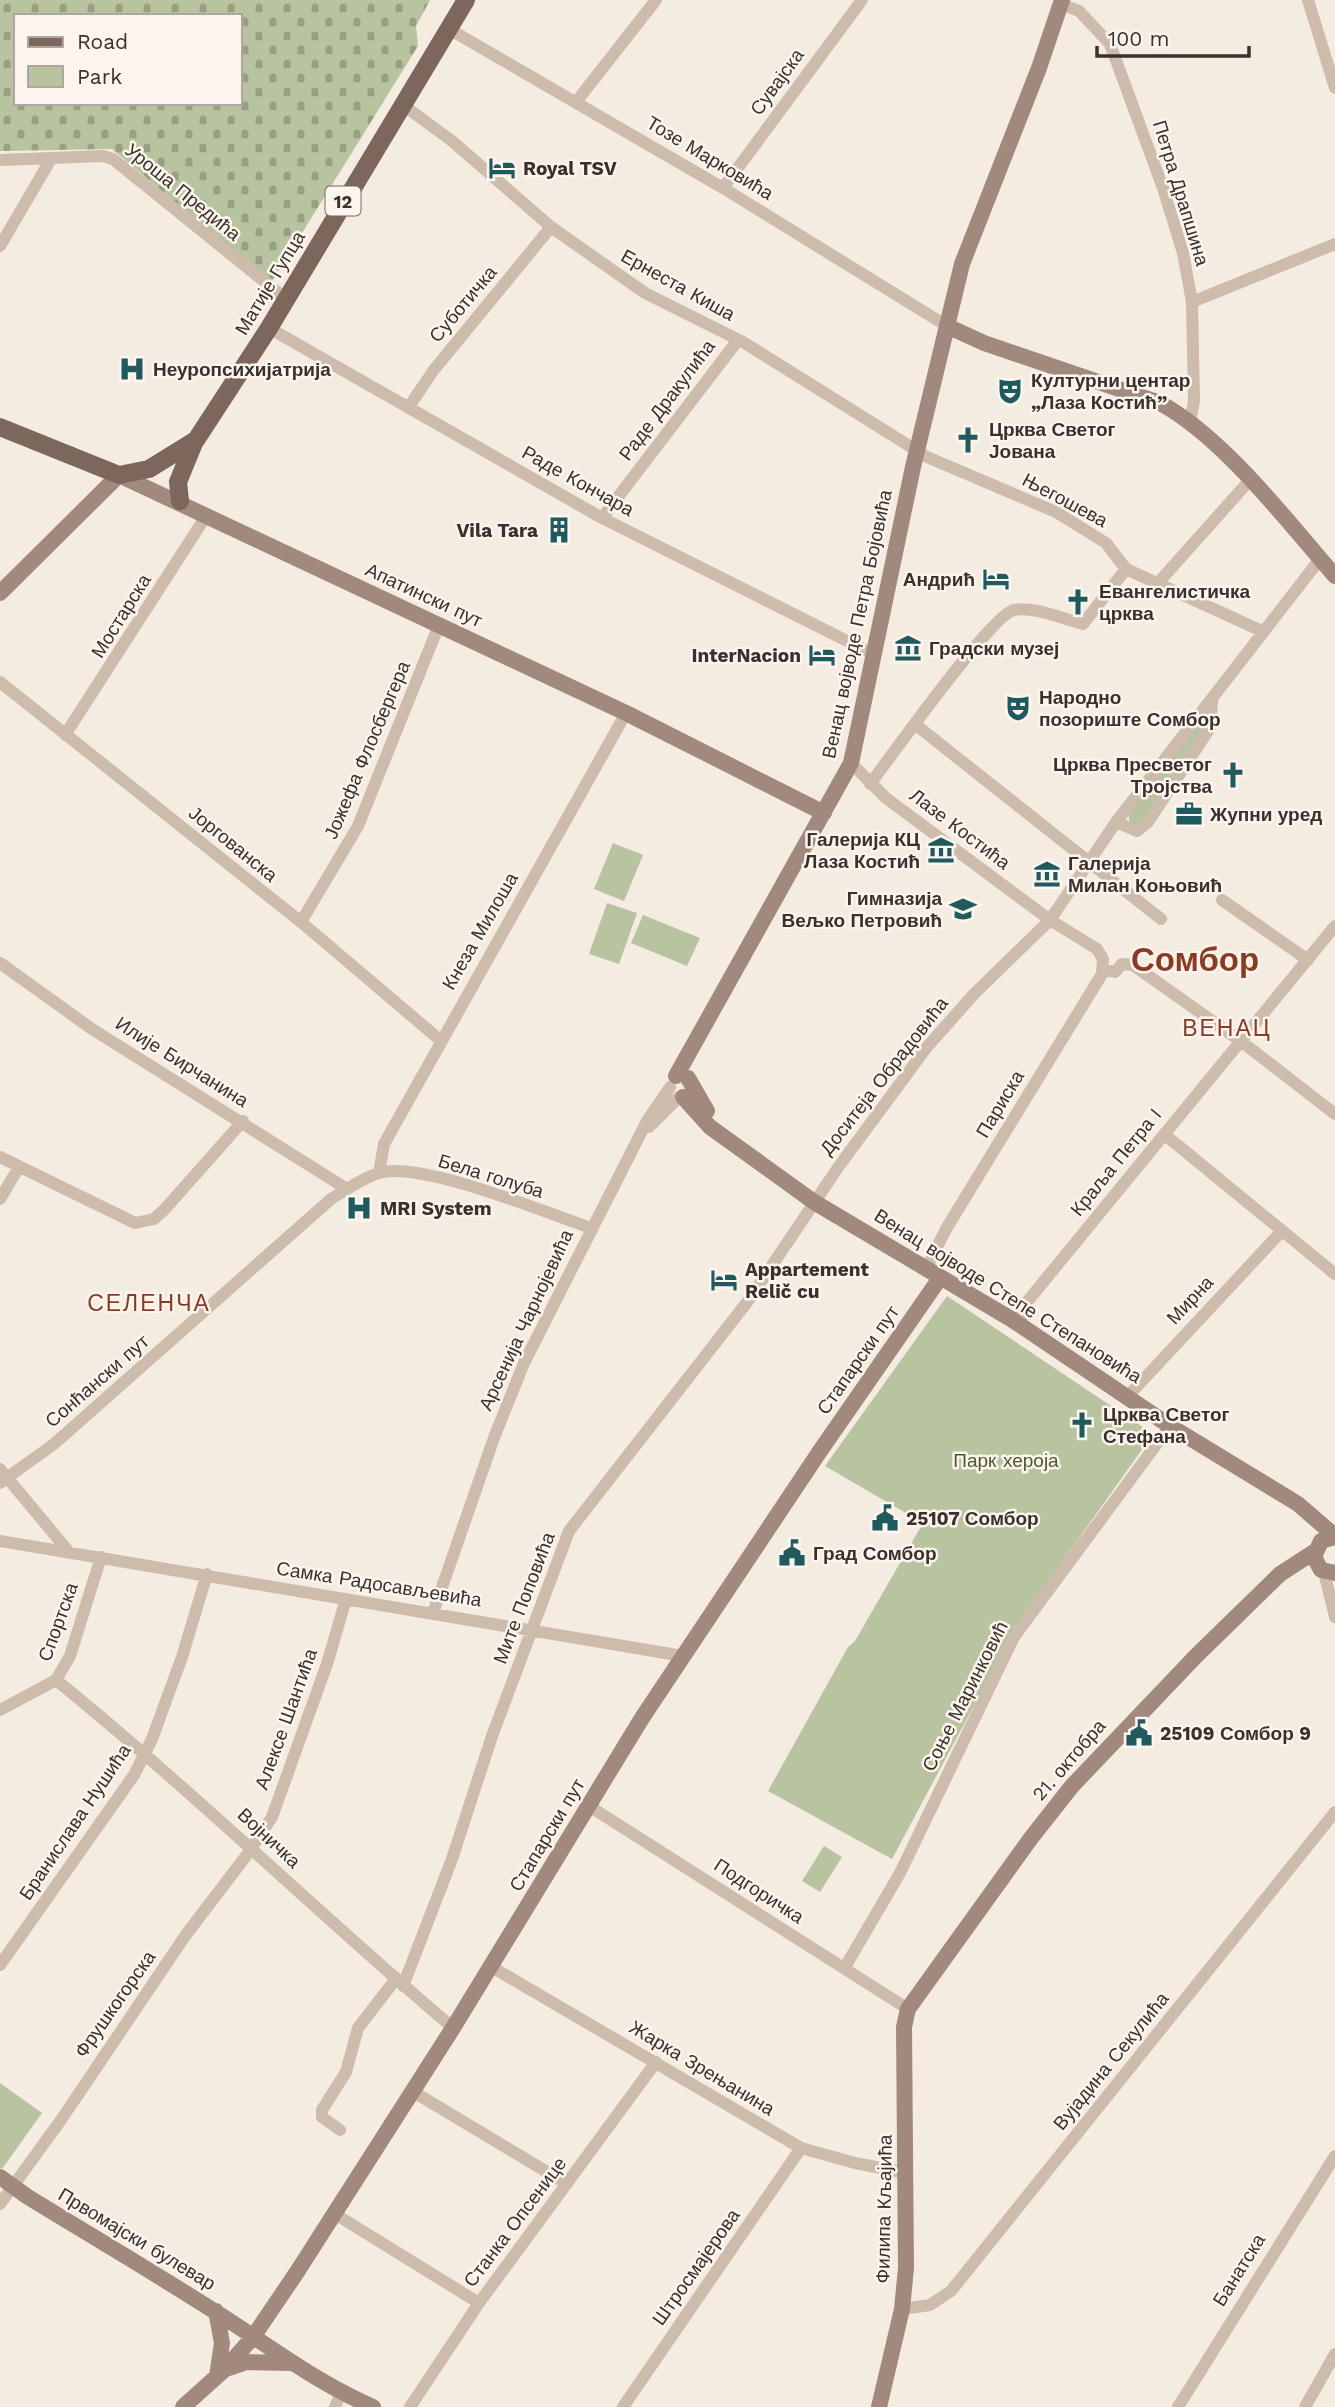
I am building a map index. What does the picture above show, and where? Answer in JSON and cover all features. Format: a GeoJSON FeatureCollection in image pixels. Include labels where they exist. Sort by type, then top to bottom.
{"type":"FeatureCollection","features":[{"type":"Feature","properties":{"kind":"main road","name":"Матије Гупца"},"geometry":{"type":"LineString","coordinates":[[118,475],[149,469],[195,440],[269,328],[466,0]]}},
{"type":"Feature","properties":{"kind":"main road","name":"Венац војводе Петра Бојовића"},"geometry":{"type":"LineString","coordinates":[[682,1087],[705,1037],[705,1026],[851,763],[947,326],[975,225],[1039,68],[1061,2]]}},
{"type":"Feature","properties":{"kind":"main road"},"geometry":{"type":"LineString","coordinates":[[947,326],[984,343],[1160,402],[1190,422],[1250,480],[1335,576]]}},
{"type":"Feature","properties":{"kind":"main road","name":"Апатински пут"},"geometry":{"type":"LineString","coordinates":[[0,427],[180,501],[206,516],[626,713],[824,813]]}},
{"type":"Feature","properties":{"kind":"main road"},"geometry":{"type":"LineString","coordinates":[[180,501],[178,482],[195,440]]}},
{"type":"Feature","properties":{"kind":"main road"},"geometry":{"type":"LineString","coordinates":[[0,593],[118,475]]}},
{"type":"Feature","properties":{"kind":"main road","name":"Венац војводе Степе Степановића"},"geometry":{"type":"LineString","coordinates":[[682,1087],[718,1131],[814,1202],[1021,1325],[1129,1395],[1170,1426],[1298,1504],[1335,1537]]}},
{"type":"Feature","properties":{"kind":"main road","name":"Стапарски пут"},"geometry":{"type":"LineString","coordinates":[[183,2407],[220,2373],[253,2337],[453,2028],[683,1656],[940,1278]]}},
{"type":"Feature","properties":{"kind":"main road"},"geometry":{"type":"LineString","coordinates":[[1312,1517],[1315,1562],[1327,1572]]}},
{"type":"Feature","properties":{"kind":"main road","name":"21. октобра"},"geometry":{"type":"LineString","coordinates":[[908,2009],[999,1881],[1072,1786],[1196,1656],[1291,1566],[1315,1550],[1325,1538],[1335,1537]]}},
{"type":"Feature","properties":{"kind":"main road"},"geometry":{"type":"LineString","coordinates":[[1291,1566],[1327,1572]]}},
{"type":"Feature","properties":{"kind":"main road","name":"Филипа Кљајића"},"geometry":{"type":"LineString","coordinates":[[879,2407],[902,2309],[906,2268],[904,2027],[908,2009]]}},
{"type":"Feature","properties":{"kind":"main road","name":"Првомајски булевар"},"geometry":{"type":"LineString","coordinates":[[7,2181],[216,2311],[291,2363],[338,2400],[373,2407]]}},
{"type":"Feature","properties":{"kind":"main road"},"geometry":{"type":"LineString","coordinates":[[216,2311],[222,2343],[220,2373],[247,2362],[291,2363]]}},
{"type":"Feature","properties":{"kind":"street"},"geometry":{"type":"LineString","coordinates":[[576,102],[656,0]]}},
{"type":"Feature","properties":{"kind":"street","name":"Сувајска"},"geometry":{"type":"LineString","coordinates":[[723,188],[862,0]]}},
{"type":"Feature","properties":{"kind":"street"},"geometry":{"type":"LineString","coordinates":[[1308,0],[1335,88]]}},
{"type":"Feature","properties":{"kind":"street","name":"Петра Драпшина"},"geometry":{"type":"LineString","coordinates":[[1061,2],[1079,11],[1110,44],[1163,188],[1183,253],[1192,302],[1194,401],[1190,422]]}},
{"type":"Feature","properties":{"kind":"street","name":"Тозе Марковића"},"geometry":{"type":"LineString","coordinates":[[449,29],[723,188],[947,326]]}},
{"type":"Feature","properties":{"kind":"street","name":"Ернеста Киша"},"geometry":{"type":"LineString","coordinates":[[403,105],[452,141],[551,228],[645,293],[738,340],[918,451]]}},
{"type":"Feature","properties":{"kind":"street","name":"Уроша Предића"},"geometry":{"type":"LineString","coordinates":[[0,160],[103,156],[113,159],[286,299]]}},
{"type":"Feature","properties":{"kind":"street"},"geometry":{"type":"LineString","coordinates":[[0,246],[51,159]]}},
{"type":"Feature","properties":{"kind":"street","name":"Суботичка"},"geometry":{"type":"LineString","coordinates":[[408,408],[433,371],[551,228]]}},
{"type":"Feature","properties":{"kind":"street"},"geometry":{"type":"LineString","coordinates":[[1192,302],[1335,244]]}},
{"type":"Feature","properties":{"kind":"street","name":"Раде Кончара"},"geometry":{"type":"LineString","coordinates":[[269,328],[602,518],[875,655]]}},
{"type":"Feature","properties":{"kind":"street","name":"Раде Дракулића"},"geometry":{"type":"LineString","coordinates":[[602,518],[738,340]]}},
{"type":"Feature","properties":{"kind":"street","name":"Његошева"},"geometry":{"type":"LineString","coordinates":[[918,451],[1056,512],[1107,543],[1126,569],[1262,631]]}},
{"type":"Feature","properties":{"kind":"street"},"geometry":{"type":"LineString","coordinates":[[1158,583],[1250,480]]}},
{"type":"Feature","properties":{"kind":"street","name":"Мостарска"},"geometry":{"type":"LineString","coordinates":[[65,735],[206,516]]}},
{"type":"Feature","properties":{"kind":"street","name":"Доситеја Обрадовића"},"geometry":{"type":"LineString","coordinates":[[814,1202],[927,1047],[974,994],[1050,920],[1116,822],[1320,559]]}},
{"type":"Feature","properties":{"kind":"street"},"geometry":{"type":"LineString","coordinates":[[870,784],[951,676],[1005,613],[1024,610],[1083,624],[1126,569]]}},
{"type":"Feature","properties":{"kind":"street","name":"Јожефа Флосбергера"},"geometry":{"type":"LineString","coordinates":[[301,922],[341,859],[364,815],[439,625]]}},
{"type":"Feature","properties":{"kind":"street","name":"Јоргованска"},"geometry":{"type":"LineString","coordinates":[[0,682],[301,922],[440,1040]]}},
{"type":"Feature","properties":{"kind":"street"},"geometry":{"type":"LineString","coordinates":[[1116,822],[1138,831],[1148,822],[1210,728],[1212,701]]}},
{"type":"Feature","properties":{"kind":"street","name":"Кнеза Милоша"},"geometry":{"type":"LineString","coordinates":[[379,1173],[384,1144],[626,713]]}},
{"type":"Feature","properties":{"kind":"street"},"geometry":{"type":"LineString","coordinates":[[916,725],[1161,919]]}},
{"type":"Feature","properties":{"kind":"street","name":"Лазе Костића"},"geometry":{"type":"LineString","coordinates":[[851,763],[870,784],[1050,920],[1097,949],[1103,964]]}},
{"type":"Feature","properties":{"kind":"street"},"geometry":{"type":"LineString","coordinates":[[1223,900],[1308,960]]}},
{"type":"Feature","properties":{"kind":"street","name":"Краља Петра I"},"geometry":{"type":"LineString","coordinates":[[1022,1308],[1335,926]]}},
{"type":"Feature","properties":{"kind":"street","name":"Илије Бирчанина"},"geometry":{"type":"LineString","coordinates":[[0,963],[92,1029],[243,1121],[347,1189]]}},
{"type":"Feature","properties":{"kind":"street"},"geometry":{"type":"LineString","coordinates":[[1103,964],[1115,972],[1122,964],[1133,965],[1242,1042],[1335,1114]]}},
{"type":"Feature","properties":{"kind":"street","name":"Париска"},"geometry":{"type":"LineString","coordinates":[[926,1269],[946,1228],[1103,964]]}},
{"type":"Feature","properties":{"kind":"street","name":"Арсенија Чарнојевића"},"geometry":{"type":"LineString","coordinates":[[433,1612],[495,1434],[519,1375],[642,1131],[682,1087]]}},
{"type":"Feature","properties":{"kind":"street"},"geometry":{"type":"LineString","coordinates":[[0,1157],[135,1223],[145,1222],[164,1210],[243,1121]]}},
{"type":"Feature","properties":{"kind":"street"},"geometry":{"type":"LineString","coordinates":[[1164,1134],[1281,1232],[1335,1273]]}},
{"type":"Feature","properties":{"kind":"street"},"geometry":{"type":"LineString","coordinates":[[0,1199],[19,1167]]}},
{"type":"Feature","properties":{"kind":"street","name":"Бела голуба"},"geometry":{"type":"LineString","coordinates":[[379,1173],[400,1171],[453,1182],[591,1228]]}},
{"type":"Feature","properties":{"kind":"street","name":"Сонћански пут"},"geometry":{"type":"LineString","coordinates":[[2,1477],[54,1444],[331,1199],[379,1173]]}},
{"type":"Feature","properties":{"kind":"street","name":"Мите Поповића"},"geometry":{"type":"LineString","coordinates":[[340,2130],[322,2117],[322,2110],[346,2072],[358,2028],[399,1983],[452,1859],[492,1736],[569,1531],[748,1301],[814,1202]]}},
{"type":"Feature","properties":{"kind":"street","name":"Мирна"},"geometry":{"type":"LineString","coordinates":[[1129,1395],[1281,1232]]}},
{"type":"Feature","properties":{"kind":"street"},"geometry":{"type":"LineString","coordinates":[[1001,1313],[1022,1308],[1021,1325]]}},
{"type":"Feature","properties":{"kind":"street","name":"Соње Маринковић"},"geometry":{"type":"LineString","coordinates":[[845,1966],[900,1873],[1014,1637],[1170,1426]]}},
{"type":"Feature","properties":{"kind":"street"},"geometry":{"type":"LineString","coordinates":[[2,1477],[69,1552]]}},
{"type":"Feature","properties":{"kind":"street","name":"Самка Радосављевића"},"geometry":{"type":"LineString","coordinates":[[0,1541],[683,1656]]}},
{"type":"Feature","properties":{"kind":"street","name":"Спортска"},"geometry":{"type":"LineString","coordinates":[[0,1710],[56,1680],[70,1656],[101,1557]]}},
{"type":"Feature","properties":{"kind":"street"},"geometry":{"type":"LineString","coordinates":[[1327,1572],[1334,1612]]}},
{"type":"Feature","properties":{"kind":"street","name":"Бранислава Нушића"},"geometry":{"type":"LineString","coordinates":[[0,1965],[134,1775],[146,1753],[190,1636],[207,1574]]}},
{"type":"Feature","properties":{"kind":"street"},"geometry":{"type":"LineString","coordinates":[[1334,1612],[1335,1588]]}},
{"type":"Feature","properties":{"kind":"street","name":"Алексе Шантића"},"geometry":{"type":"LineString","coordinates":[[252,1847],[272,1817],[280,1796],[327,1664],[346,1599]]}},
{"type":"Feature","properties":{"kind":"street","name":"Војничка"},"geometry":{"type":"LineString","coordinates":[[56,1680],[146,1753],[399,1983],[453,2028]]}},
{"type":"Feature","properties":{"kind":"street","name":"Подгоричка"},"geometry":{"type":"LineString","coordinates":[[589,1806],[845,1966],[908,2009]]}},
{"type":"Feature","properties":{"kind":"street","name":"Вујадина Секулића"},"geometry":{"type":"LineString","coordinates":[[902,2309],[930,2305],[951,2291],[1335,1812]]}},
{"type":"Feature","properties":{"kind":"street","name":"Фрушкогорска"},"geometry":{"type":"LineString","coordinates":[[0,2204],[7,2181],[252,1847]]}},
{"type":"Feature","properties":{"kind":"street","name":"Жарка Зрењанина"},"geometry":{"type":"LineString","coordinates":[[490,1966],[801,2148],[855,2164],[907,2173]]}},
{"type":"Feature","properties":{"kind":"street","name":"Станка Опсенице"},"geometry":{"type":"LineString","coordinates":[[411,2407],[479,2303],[656,2062]]}},
{"type":"Feature","properties":{"kind":"street"},"geometry":{"type":"LineString","coordinates":[[412,2091],[568,2184]]}},
{"type":"Feature","properties":{"kind":"street","name":"Штросмајерова"},"geometry":{"type":"LineString","coordinates":[[623,2407],[801,2148]]}},
{"type":"Feature","properties":{"kind":"street","name":"Банатска"},"geometry":{"type":"LineString","coordinates":[[1178,2407],[1335,2156]]}},
{"type":"Feature","properties":{"kind":"street"},"geometry":{"type":"LineString","coordinates":[[335,2214],[479,2303]]}},
{"type":"Feature","properties":{"kind":"street"},"geometry":{"type":"LineString","coordinates":[[1305,2407],[1335,2354]]}},
{"type":"Feature","properties":{"kind":"green space"},"geometry":{"type":"Polygon","coordinates":[[[0,0],[430,0],[416,26],[418,46],[271,283],[112,149],[0,151],[0,0]]]}},
{"type":"Feature","properties":{"kind":"green space"},"geometry":{"type":"Polygon","coordinates":[[[1198,725],[1203,725],[1205,729],[1145,822],[1137,826],[1130,823],[1128,813],[1198,725]]]}},
{"type":"Feature","properties":{"kind":"green space"},"geometry":{"type":"Polygon","coordinates":[[[613,843],[643,855],[624,901],[594,889],[613,843]]]}},
{"type":"Feature","properties":{"kind":"green space"},"geometry":{"type":"Polygon","coordinates":[[[607,903],[637,913],[619,964],[589,954],[607,903]]]}},
{"type":"Feature","properties":{"kind":"green space"},"geometry":{"type":"Polygon","coordinates":[[[643,915],[700,938],[687,966],[631,943],[643,915]]]}},
{"type":"Feature","properties":{"kind":"green space","name":"Парк хероја"},"geometry":{"type":"Polygon","coordinates":[[[947,1296],[1153,1434],[1016,1627],[892,1859],[768,1791],[848,1647],[855,1641],[923,1523],[825,1466],[947,1296]]]}},
{"type":"Feature","properties":{"kind":"green space"},"geometry":{"type":"Polygon","coordinates":[[[824,1846],[842,1857],[820,1892],[802,1881],[824,1846]]]}},
{"type":"Feature","properties":{"kind":"green space"},"geometry":{"type":"Polygon","coordinates":[[[0,2083],[42,2113],[2,2169],[0,2168],[0,2083]]]}},
{"type":"Feature","properties":{"kind":"place","name":"Royal TSV"},"geometry":{"type":"Point","coordinates":[502,168]}},
{"type":"Feature","properties":{"kind":"place","name":"Неуропсихијатрија"},"geometry":{"type":"Point","coordinates":[132,369]}},
{"type":"Feature","properties":{"kind":"place","name":"Културни центар „Лаза Костић”"},"geometry":{"type":"Point","coordinates":[1010,391]}},
{"type":"Feature","properties":{"kind":"place","name":"Црква Светог Јована"},"geometry":{"type":"Point","coordinates":[968,440]}},
{"type":"Feature","properties":{"kind":"place","name":"Vila Tara"},"geometry":{"type":"Point","coordinates":[559,530]}},
{"type":"Feature","properties":{"kind":"place","name":"Андрић"},"geometry":{"type":"Point","coordinates":[996,579]}},
{"type":"Feature","properties":{"kind":"place","name":"Евангелистичка црква"},"geometry":{"type":"Point","coordinates":[1078,602]}},
{"type":"Feature","properties":{"kind":"place","name":"Градски музеј"},"geometry":{"type":"Point","coordinates":[908,648]}},
{"type":"Feature","properties":{"kind":"place","name":"InterNacion"},"geometry":{"type":"Point","coordinates":[822,655]}},
{"type":"Feature","properties":{"kind":"place","name":"Народно позориште Сомбор"},"geometry":{"type":"Point","coordinates":[1018,708]}},
{"type":"Feature","properties":{"kind":"place","name":"Црква Пресветог Тројства"},"geometry":{"type":"Point","coordinates":[1233,775]}},
{"type":"Feature","properties":{"kind":"place","name":"Жупни уред"},"geometry":{"type":"Point","coordinates":[1189,814]}},
{"type":"Feature","properties":{"kind":"place","name":"Галерија КЦ Лаза Костић"},"geometry":{"type":"Point","coordinates":[941,850]}},
{"type":"Feature","properties":{"kind":"place","name":"Галерија Милан Коњовић"},"geometry":{"type":"Point","coordinates":[1047,874]}},
{"type":"Feature","properties":{"kind":"place","name":"Гимназија Вељко Петровић"},"geometry":{"type":"Point","coordinates":[963,909]}},
{"type":"Feature","properties":{"kind":"place","name":"MRI System"},"geometry":{"type":"Point","coordinates":[359,1208]}},
{"type":"Feature","properties":{"kind":"place","name":"Appartement Relič cu"},"geometry":{"type":"Point","coordinates":[724,1280]}},
{"type":"Feature","properties":{"kind":"place","name":"Црква Светог Стефана"},"geometry":{"type":"Point","coordinates":[1082,1425]}},
{"type":"Feature","properties":{"kind":"place","name":"25107 Сомбор"},"geometry":{"type":"Point","coordinates":[885,1518]}},
{"type":"Feature","properties":{"kind":"place","name":"Град Сомбор"},"geometry":{"type":"Point","coordinates":[792,1553]}},
{"type":"Feature","properties":{"kind":"place","name":"25109 Сомбор 9"},"geometry":{"type":"Point","coordinates":[1139,1733]}},
{"type":"Feature","properties":{"kind":"district","name":"Сомбор"},"geometry":{"type":"Point","coordinates":[1195,959]}},
{"type":"Feature","properties":{"kind":"district","name":"ВЕНАЦ"},"geometry":{"type":"Point","coordinates":[1227,1028]}},
{"type":"Feature","properties":{"kind":"district","name":"СЕЛЕНЧА"},"geometry":{"type":"Point","coordinates":[149,1303]}}]}
